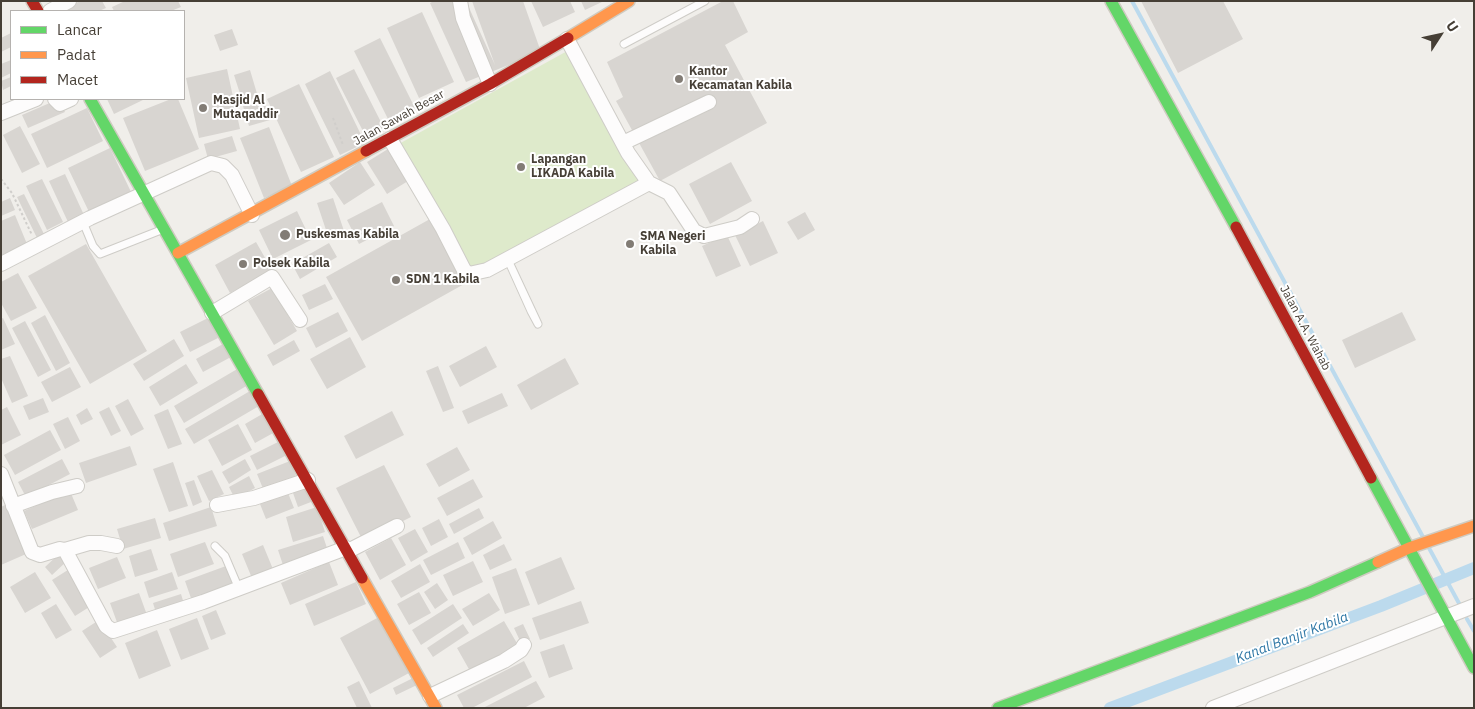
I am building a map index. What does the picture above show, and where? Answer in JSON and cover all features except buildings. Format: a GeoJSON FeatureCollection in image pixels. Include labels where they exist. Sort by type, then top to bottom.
{"type":"FeatureCollection","features":[{"type":"Feature","properties":{"kind":"street"},"geometry":{"type":"LineString","coordinates":[[52,10],[69,1]]}},
{"type":"Feature","properties":{"kind":"street"},"geometry":{"type":"LineString","coordinates":[[460,1],[463,18],[490,84]]}},
{"type":"Feature","properties":{"kind":"street","name":"Jalan Sawah Besar"},"geometry":{"type":"LineString","coordinates":[[178,253],[490,84],[630,1]]}},
{"type":"Feature","properties":{"kind":"street","name":"Jalan A.A. Wahab"},"geometry":{"type":"LineString","coordinates":[[1111,1],[1474,668]]}},
{"type":"Feature","properties":{"kind":"street"},"geometry":{"type":"LineString","coordinates":[[567,39],[623,143],[649,183],[669,193],[698,235],[723,232],[740,227],[752,219]]}},
{"type":"Feature","properties":{"kind":"street"},"geometry":{"type":"LineString","coordinates":[[1,114],[34,100]]}},
{"type":"Feature","properties":{"kind":"street"},"geometry":{"type":"LineString","coordinates":[[57,100],[60,104],[69,100]]}},
{"type":"Feature","properties":{"kind":"street"},"geometry":{"type":"LineString","coordinates":[[91,100],[433,702],[504,661],[521,650],[524,645]]}},
{"type":"Feature","properties":{"kind":"street"},"geometry":{"type":"LineString","coordinates":[[623,143],[709,102]]}},
{"type":"Feature","properties":{"kind":"street"},"geometry":{"type":"LineString","coordinates":[[390,139],[468,274],[474,274],[508,260],[649,183]]}},
{"type":"Feature","properties":{"kind":"street"},"geometry":{"type":"LineString","coordinates":[[1,264],[83,222],[202,166],[217,163],[232,175],[252,214]]}},
{"type":"Feature","properties":{"kind":"street"},"geometry":{"type":"LineString","coordinates":[[212,312],[272,277],[300,320]]}},
{"type":"Feature","properties":{"kind":"street"},"geometry":{"type":"LineString","coordinates":[[1,474],[32,552],[40,555],[60,549],[65,550],[89,543],[102,542],[117,546]]}},
{"type":"Feature","properties":{"kind":"street"},"geometry":{"type":"LineString","coordinates":[[217,505],[254,498],[308,480]]}},
{"type":"Feature","properties":{"kind":"street"},"geometry":{"type":"LineString","coordinates":[[13,506],[52,492],[77,486]]}},
{"type":"Feature","properties":{"kind":"street"},"geometry":{"type":"LineString","coordinates":[[65,550],[106,626],[112,631],[347,550],[397,526]]}},
{"type":"Feature","properties":{"kind":"street"},"geometry":{"type":"LineString","coordinates":[[998,708],[1310,592],[1474,526]]}},
{"type":"Feature","properties":{"kind":"street"},"geometry":{"type":"LineString","coordinates":[[1213,708],[1474,606]]}},
{"type":"Feature","properties":{"kind":"lane"},"geometry":{"type":"LineString","coordinates":[[624,44],[706,1]]}},
{"type":"Feature","properties":{"kind":"lane"},"geometry":{"type":"LineString","coordinates":[[83,222],[93,246],[100,254],[164,230]]}},
{"type":"Feature","properties":{"kind":"lane"},"geometry":{"type":"LineString","coordinates":[[508,260],[523,292],[538,324],[531,311],[508,260]]}},
{"type":"Feature","properties":{"kind":"lane"},"geometry":{"type":"LineString","coordinates":[[215,546],[225,556],[238,589]]}},
{"type":"Feature","properties":{"kind":"path"},"geometry":{"type":"LineString","coordinates":[[333,118],[349,162]]}},
{"type":"Feature","properties":{"kind":"path"},"geometry":{"type":"LineString","coordinates":[[1,179],[12,193],[37,246]]}},
{"type":"Feature","properties":{"kind":"green space","name":"Lapangan LIKADA Kabila"},"geometry":{"type":"Polygon","coordinates":[[[569,50],[644,189],[476,277],[397,145],[569,50]]]}},
{"type":"Feature","properties":{"kind":"waterway"},"geometry":{"type":"LineString","coordinates":[[1132,1],[1423,537]]}},
{"type":"Feature","properties":{"kind":"waterway","name":"Kanal Banjir Kabila"},"geometry":{"type":"LineString","coordinates":[[1429,548],[1461,607]]}},
{"type":"Feature","properties":{"kind":"waterway","name":"Kanal Banjir Kabila"},"geometry":{"type":"LineString","coordinates":[[1110,708],[1381,606],[1474,568]]}},
{"type":"Feature","properties":{"kind":"waterway"},"geometry":{"type":"LineString","coordinates":[[1467,619],[1474,631]]}},
{"type":"Feature","properties":{"kind":"traffic: fast"},"geometry":{"type":"LineString","coordinates":[[1111,1],[1236,227]]}},
{"type":"Feature","properties":{"kind":"traffic: fast"},"geometry":{"type":"LineString","coordinates":[[91,100],[258,394]]}},
{"type":"Feature","properties":{"kind":"traffic: fast"},"geometry":{"type":"LineString","coordinates":[[1371,478],[1474,668]]}},
{"type":"Feature","properties":{"kind":"traffic: fast"},"geometry":{"type":"LineString","coordinates":[[998,708],[1310,592],[1378,562]]}},
{"type":"Feature","properties":{"kind":"traffic: slow"},"geometry":{"type":"LineString","coordinates":[[568,38],[629,1]]}},
{"type":"Feature","properties":{"kind":"traffic: slow"},"geometry":{"type":"LineString","coordinates":[[178,253],[366,151]]}},
{"type":"Feature","properties":{"kind":"traffic: slow"},"geometry":{"type":"LineString","coordinates":[[1378,562],[1409,548],[1474,526]]}},
{"type":"Feature","properties":{"kind":"traffic: slow"},"geometry":{"type":"LineString","coordinates":[[362,578],[436,708]]}},
{"type":"Feature","properties":{"kind":"traffic: jam"},"geometry":{"type":"LineString","coordinates":[[32,1],[37,10]]}},
{"type":"Feature","properties":{"kind":"traffic: jam"},"geometry":{"type":"LineString","coordinates":[[366,151],[490,84],[568,38]]}},
{"type":"Feature","properties":{"kind":"traffic: jam"},"geometry":{"type":"LineString","coordinates":[[1236,227],[1371,478]]}},
{"type":"Feature","properties":{"kind":"traffic: jam"},"geometry":{"type":"LineString","coordinates":[[258,394],[362,578]]}},
{"type":"Feature","properties":{"kind":"place","name":"Kantor Kecamatan Kabila"},"geometry":{"type":"Point","coordinates":[679,79]}},
{"type":"Feature","properties":{"kind":"place","name":"Masjid Al Mutaqaddir"},"geometry":{"type":"Point","coordinates":[203,108]}},
{"type":"Feature","properties":{"kind":"place","name":"Lapangan LIKADA Kabila"},"geometry":{"type":"Point","coordinates":[521,167]}},
{"type":"Feature","properties":{"kind":"place","name":"Puskesmas Kabila"},"geometry":{"type":"Point","coordinates":[285,235]}},
{"type":"Feature","properties":{"kind":"place","name":"SMA Negeri Kabila"},"geometry":{"type":"Point","coordinates":[630,244]}},
{"type":"Feature","properties":{"kind":"place","name":"Polsek Kabila"},"geometry":{"type":"Point","coordinates":[243,264]}},
{"type":"Feature","properties":{"kind":"place","name":"SDN 1 Kabila"},"geometry":{"type":"Point","coordinates":[396,280]}}]}
